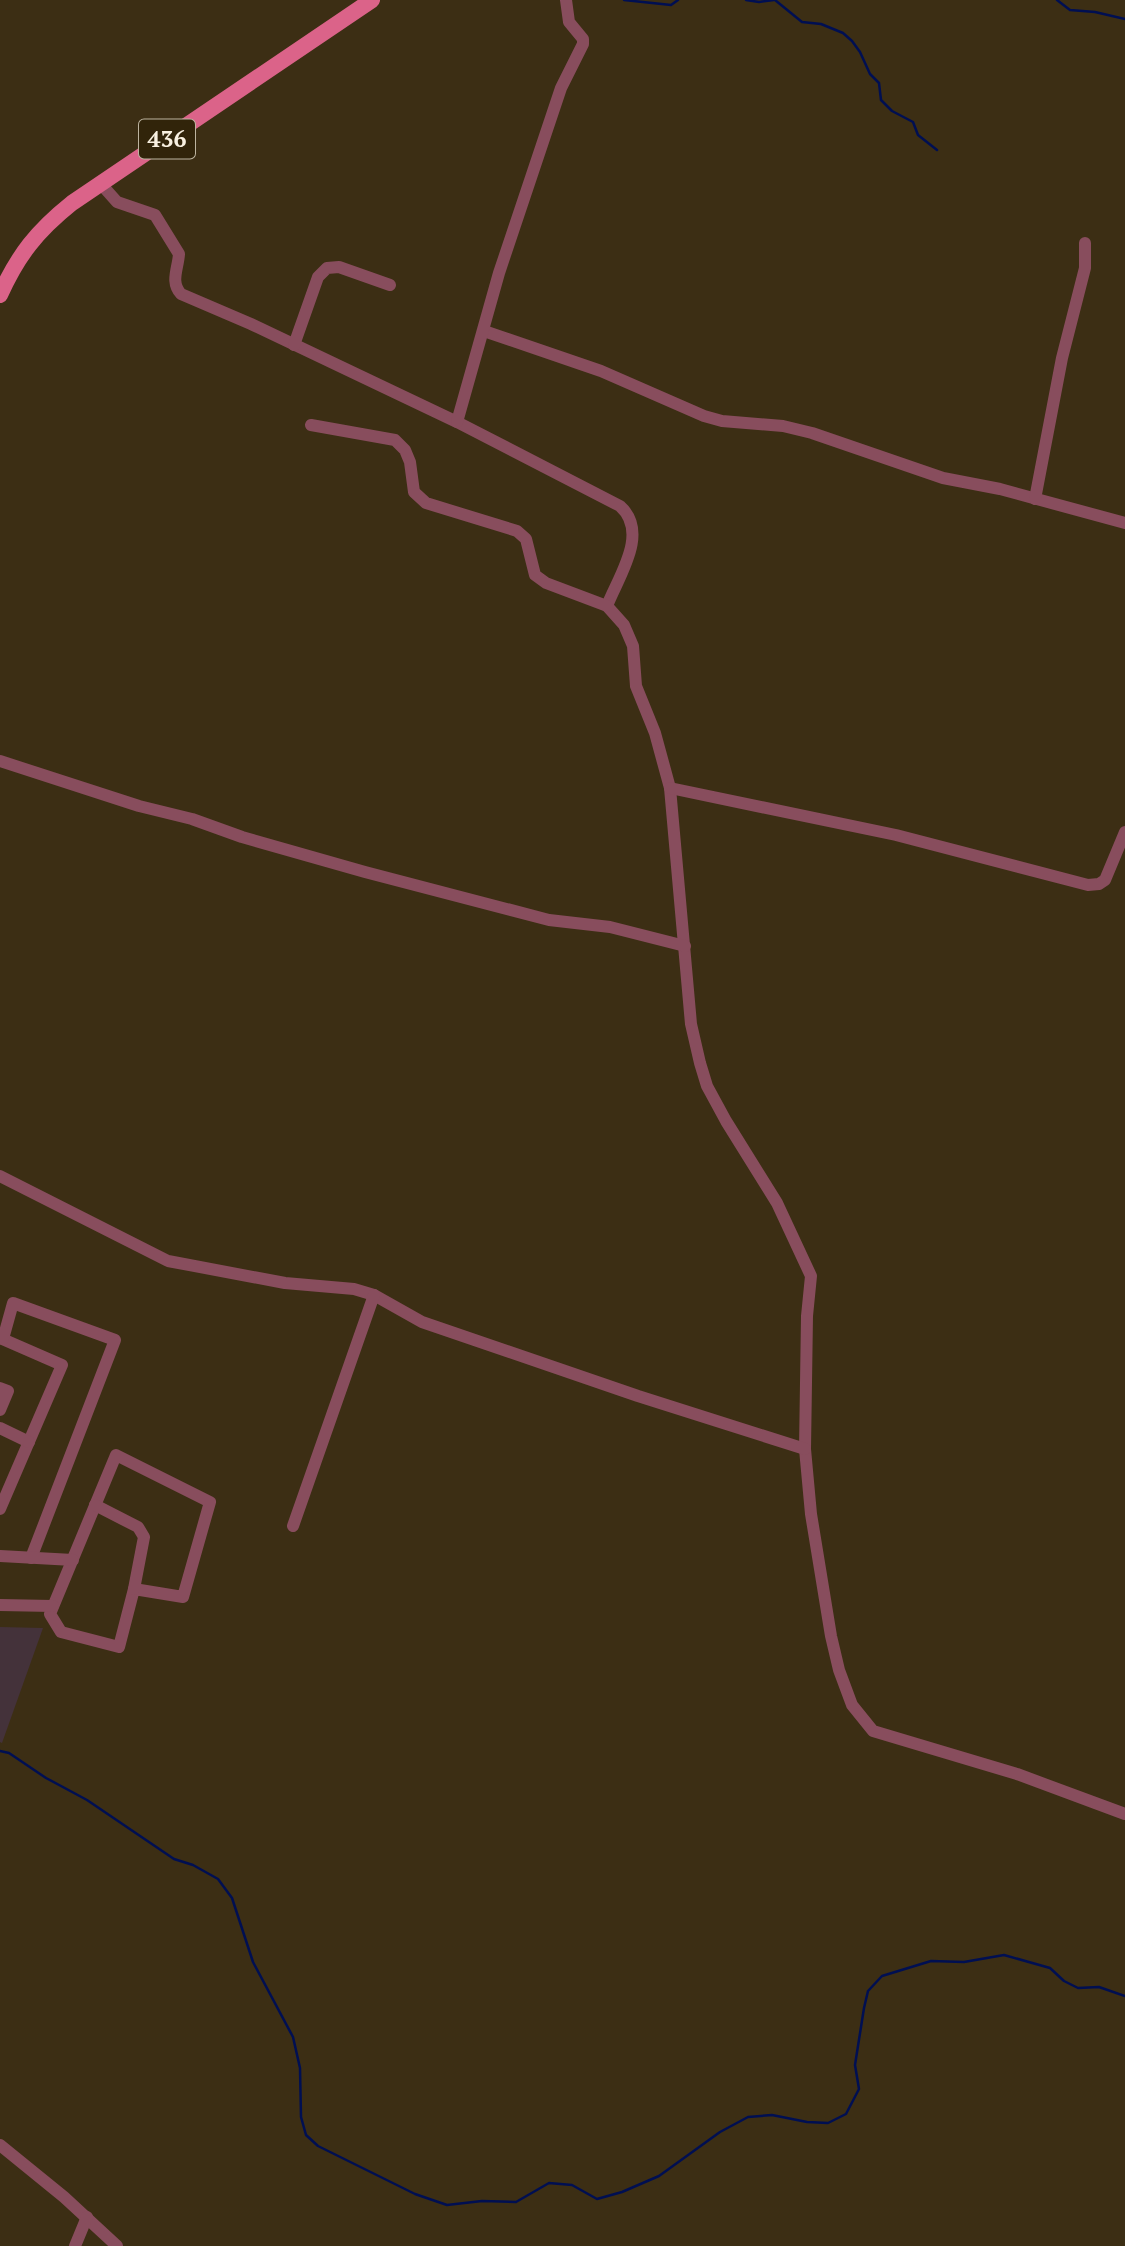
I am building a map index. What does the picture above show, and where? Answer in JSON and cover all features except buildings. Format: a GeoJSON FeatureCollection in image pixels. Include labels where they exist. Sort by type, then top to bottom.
{"type":"FeatureCollection","features":[{"type":"Feature","properties":{"kind":"main road","name":"436"},"geometry":{"type":"LineString","coordinates":[[0,295],[11,270],[31,240],[65,208],[372,0]]}},
{"type":"Feature","properties":{"kind":"street"},"geometry":{"type":"LineString","coordinates":[[457,422],[499,273],[561,88],[583,44],[583,39],[569,22],[566,0]]}},
{"type":"Feature","properties":{"kind":"street"},"geometry":{"type":"LineString","coordinates":[[101,184],[117,202],[155,215],[179,254],[174,282],[181,294],[251,324],[457,422],[620,506],[632,524],[630,554],[607,606]]}},
{"type":"Feature","properties":{"kind":"street"},"geometry":{"type":"LineString","coordinates":[[1035,499],[1062,358],[1085,268],[1085,243]]}},
{"type":"Feature","properties":{"kind":"street"},"geometry":{"type":"LineString","coordinates":[[294,345],[318,277],[327,268],[339,267],[390,285]]}},
{"type":"Feature","properties":{"kind":"street"},"geometry":{"type":"LineString","coordinates":[[484,331],[601,371],[704,416],[722,421],[783,426],[812,433],[943,478],[1125,523]]}},
{"type":"Feature","properties":{"kind":"street"},"geometry":{"type":"LineString","coordinates":[[311,425],[395,440],[410,463],[414,492],[426,503],[517,531],[526,539],[535,575],[546,583],[607,606],[624,625],[633,646],[636,686],[655,733],[670,788],[691,1024],[707,1086],[777,1203],[811,1276],[807,1316],[805,1449],[811,1514],[836,1659],[852,1705],[873,1731],[1017,1774],[1125,1814]]}},
{"type":"Feature","properties":{"kind":"street"},"geometry":{"type":"LineString","coordinates":[[0,761],[139,806],[192,819],[242,837],[366,872],[549,920],[610,927],[685,946]]}},
{"type":"Feature","properties":{"kind":"street"},"geometry":{"type":"LineString","coordinates":[[670,788],[966,851],[1088,885],[1099,884],[1104,880],[1125,832]]}},
{"type":"Feature","properties":{"kind":"street"},"geometry":{"type":"LineString","coordinates":[[0,1176],[169,1261],[285,1283],[354,1289],[374,1295],[422,1322],[638,1396],[805,1449]]}},
{"type":"Feature","properties":{"kind":"street"},"geometry":{"type":"LineString","coordinates":[[293,1526],[374,1295]]}},
{"type":"Feature","properties":{"kind":"street"},"geometry":{"type":"LineString","coordinates":[[0,1507],[62,1365],[1,1338],[13,1303],[115,1340],[31,1558]]}},
{"type":"Feature","properties":{"kind":"street"},"geometry":{"type":"LineString","coordinates":[[0,1388],[8,1391],[0,1410]]}},
{"type":"Feature","properties":{"kind":"street"},"geometry":{"type":"LineString","coordinates":[[0,1428],[29,1442]]}},
{"type":"Feature","properties":{"kind":"street"},"geometry":{"type":"LineString","coordinates":[[95,1505],[138,1527],[144,1537],[119,1647],[61,1632],[50,1614],[73,1560],[95,1505],[116,1455],[211,1502],[183,1597],[134,1589]]}},
{"type":"Feature","properties":{"kind":"street"},"geometry":{"type":"LineString","coordinates":[[0,1474],[13,1478]]}},
{"type":"Feature","properties":{"kind":"street"},"geometry":{"type":"LineString","coordinates":[[0,1556],[73,1560]]}},
{"type":"Feature","properties":{"kind":"street"},"geometry":{"type":"LineString","coordinates":[[0,1605],[53,1606]]}},
{"type":"Feature","properties":{"kind":"street"},"geometry":{"type":"LineString","coordinates":[[0,2145],[87,2217],[117,2246]]}},
{"type":"Feature","properties":{"kind":"street"},"geometry":{"type":"LineString","coordinates":[[75,2246],[87,2217]]}},
{"type":"Feature","properties":{"kind":"shaded area"},"geometry":{"type":"Polygon","coordinates":[[[0,1627],[43,1628],[2,1743],[0,1742],[0,1627]]]}},
{"type":"Feature","properties":{"kind":"waterway"},"geometry":{"type":"LineString","coordinates":[[624,0],[671,5],[678,0]]}},
{"type":"Feature","properties":{"kind":"waterway"},"geometry":{"type":"LineString","coordinates":[[746,0],[774,0]]}},
{"type":"Feature","properties":{"kind":"waterway"},"geometry":{"type":"LineString","coordinates":[[775,0],[802,22],[821,24],[843,33],[852,41],[870,74],[879,83],[881,100],[892,111],[913,122],[918,135],[937,150]]}},
{"type":"Feature","properties":{"kind":"waterway"},"geometry":{"type":"LineString","coordinates":[[1057,0],[1070,10],[1125,19]]}},
{"type":"Feature","properties":{"kind":"waterway"},"geometry":{"type":"LineString","coordinates":[[0,1751],[9,1753],[46,1778],[87,1800],[174,1859],[193,1865],[218,1879],[232,1898],[253,1962],[293,2037],[300,2068],[301,2117],[306,2135],[318,2146],[415,2194],[447,2205],[482,2201],[516,2202],[549,2183],[572,2185],[597,2199],[622,2192],[659,2176],[720,2132],[748,2117],[772,2115],[828,2123],[846,2114],[859,2089],[855,2065],[868,1991],[882,1976],[931,1961],[964,1962],[1004,1955],[1050,1968],[1064,1981],[1078,1988],[1099,1987],[1125,1996]]}}]}
